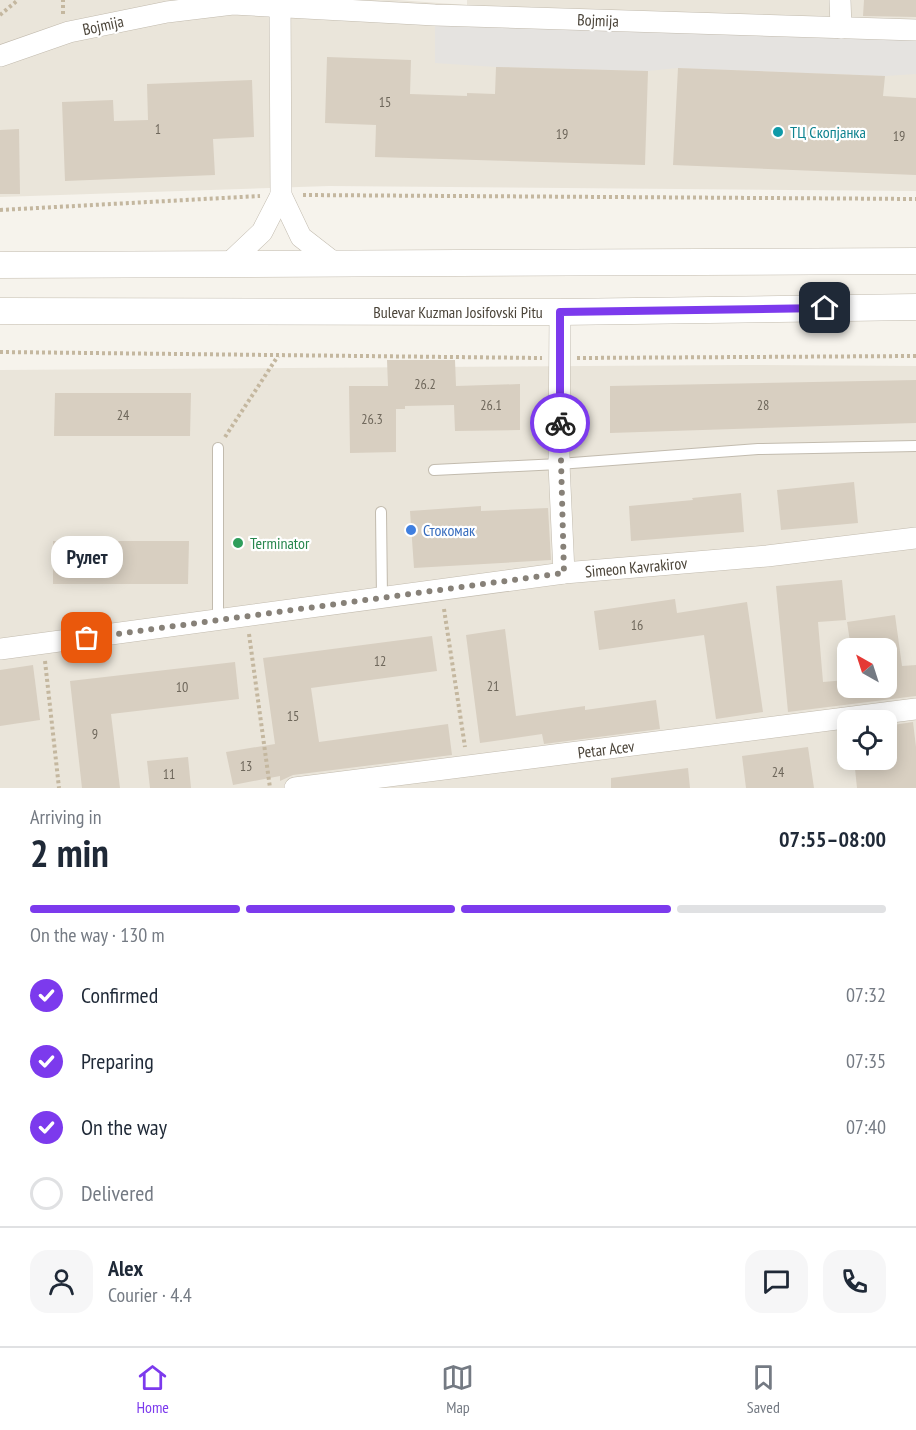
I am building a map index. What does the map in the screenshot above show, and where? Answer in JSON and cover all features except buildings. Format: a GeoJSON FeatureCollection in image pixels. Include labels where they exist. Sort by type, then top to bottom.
{"type":"FeatureCollection","features":[{"type":"Feature","properties":{"kind":"street"},"geometry":{"type":"LineString","coordinates":[[840,0],[841,27]]}},
{"type":"Feature","properties":{"kind":"street"},"geometry":{"type":"LineString","coordinates":[[280,3],[281,195],[301,237],[337,265]]}},
{"type":"Feature","properties":{"kind":"street","name":"Bojmija"},"geometry":{"type":"LineString","coordinates":[[0,56],[69,32],[167,12],[233,4],[280,3],[443,15],[916,30]]}},
{"type":"Feature","properties":{"kind":"street"},"geometry":{"type":"LineString","coordinates":[[226,266],[262,232],[281,195]]}},
{"type":"Feature","properties":{"kind":"street"},"geometry":{"type":"LineString","coordinates":[[0,265],[226,266],[916,261]]}},
{"type":"Feature","properties":{"kind":"street","name":"Bulevar Kuzman Josifovski Pitu"},"geometry":{"type":"LineString","coordinates":[[0,311],[560,312],[916,307]]}},
{"type":"Feature","properties":{"kind":"street"},"geometry":{"type":"LineString","coordinates":[[560,312],[560,464],[564,573]]}},
{"type":"Feature","properties":{"kind":"street","name":"Simeon Kavrakirov"},"geometry":{"type":"LineString","coordinates":[[0,650],[564,573],[767,556],[916,538]]}},
{"type":"Feature","properties":{"kind":"street","name":"Petar Acev"},"geometry":{"type":"LineString","coordinates":[[296,788],[401,781],[468,765],[916,709]]}},
{"type":"Feature","properties":{"kind":"lane"},"geometry":{"type":"LineString","coordinates":[[434,470],[560,464],[758,449],[916,446]]}},
{"type":"Feature","properties":{"kind":"lane"},"geometry":{"type":"LineString","coordinates":[[218,448],[218,620]]}},
{"type":"Feature","properties":{"kind":"lane"},"geometry":{"type":"LineString","coordinates":[[381,512],[382,598]]}},
{"type":"Feature","properties":{"kind":"path"},"geometry":{"type":"LineString","coordinates":[[0,15],[18,0]]}},
{"type":"Feature","properties":{"kind":"path"},"geometry":{"type":"LineString","coordinates":[[0,210],[281,195],[916,199]]}},
{"type":"Feature","properties":{"kind":"path"},"geometry":{"type":"LineString","coordinates":[[0,352],[560,358],[916,356]]}},
{"type":"Feature","properties":{"kind":"path"},"geometry":{"type":"LineString","coordinates":[[218,448],[278,356]]}},
{"type":"Feature","properties":{"kind":"path"},"geometry":{"type":"LineString","coordinates":[[441,590],[468,765]]}},
{"type":"Feature","properties":{"kind":"path"},"geometry":{"type":"LineString","coordinates":[[247,617],[270,788]]}},
{"type":"Feature","properties":{"kind":"path"},"geometry":{"type":"LineString","coordinates":[[43,644],[59,788]]}},
{"type":"Feature","properties":{"kind":"shaded area"},"geometry":{"type":"Polygon","coordinates":[[[0,0],[397,0],[467,5],[467,0],[916,0],[916,191],[329,186],[0,197],[0,0]]]}},
{"type":"Feature","properties":{"kind":"shaded area"},"geometry":{"type":"Polygon","coordinates":[[[435,15],[916,30],[916,74],[885,76],[678,68],[648,71],[435,63],[435,15]]]}},
{"type":"Feature","properties":{"kind":"shaded area"},"geometry":{"type":"Polygon","coordinates":[[[916,366],[916,788],[0,788],[0,370],[916,366]]]}},
{"type":"Feature","properties":{"kind":"way so far"},"geometry":{"type":"LineString","coordinates":[[87,638],[564,573],[560,423]]}},
{"type":"Feature","properties":{"kind":"place","name":"ТЦ Скопјанка"},"geometry":{"type":"Point","coordinates":[778,132]}},
{"type":"Feature","properties":{"kind":"place","name":"Стокомак"},"geometry":{"type":"Point","coordinates":[411,530]}},
{"type":"Feature","properties":{"kind":"place","name":"Terminator"},"geometry":{"type":"Point","coordinates":[238,543]}},
{"type":"Feature","properties":{"kind":"place","name":"Рулет"},"geometry":{"type":"Point","coordinates":[87,638]}},
{"type":"Feature","properties":{"kind":"route"},"geometry":{"type":"LineString","coordinates":[[560,423],[560,312],[825,308]]}}]}
